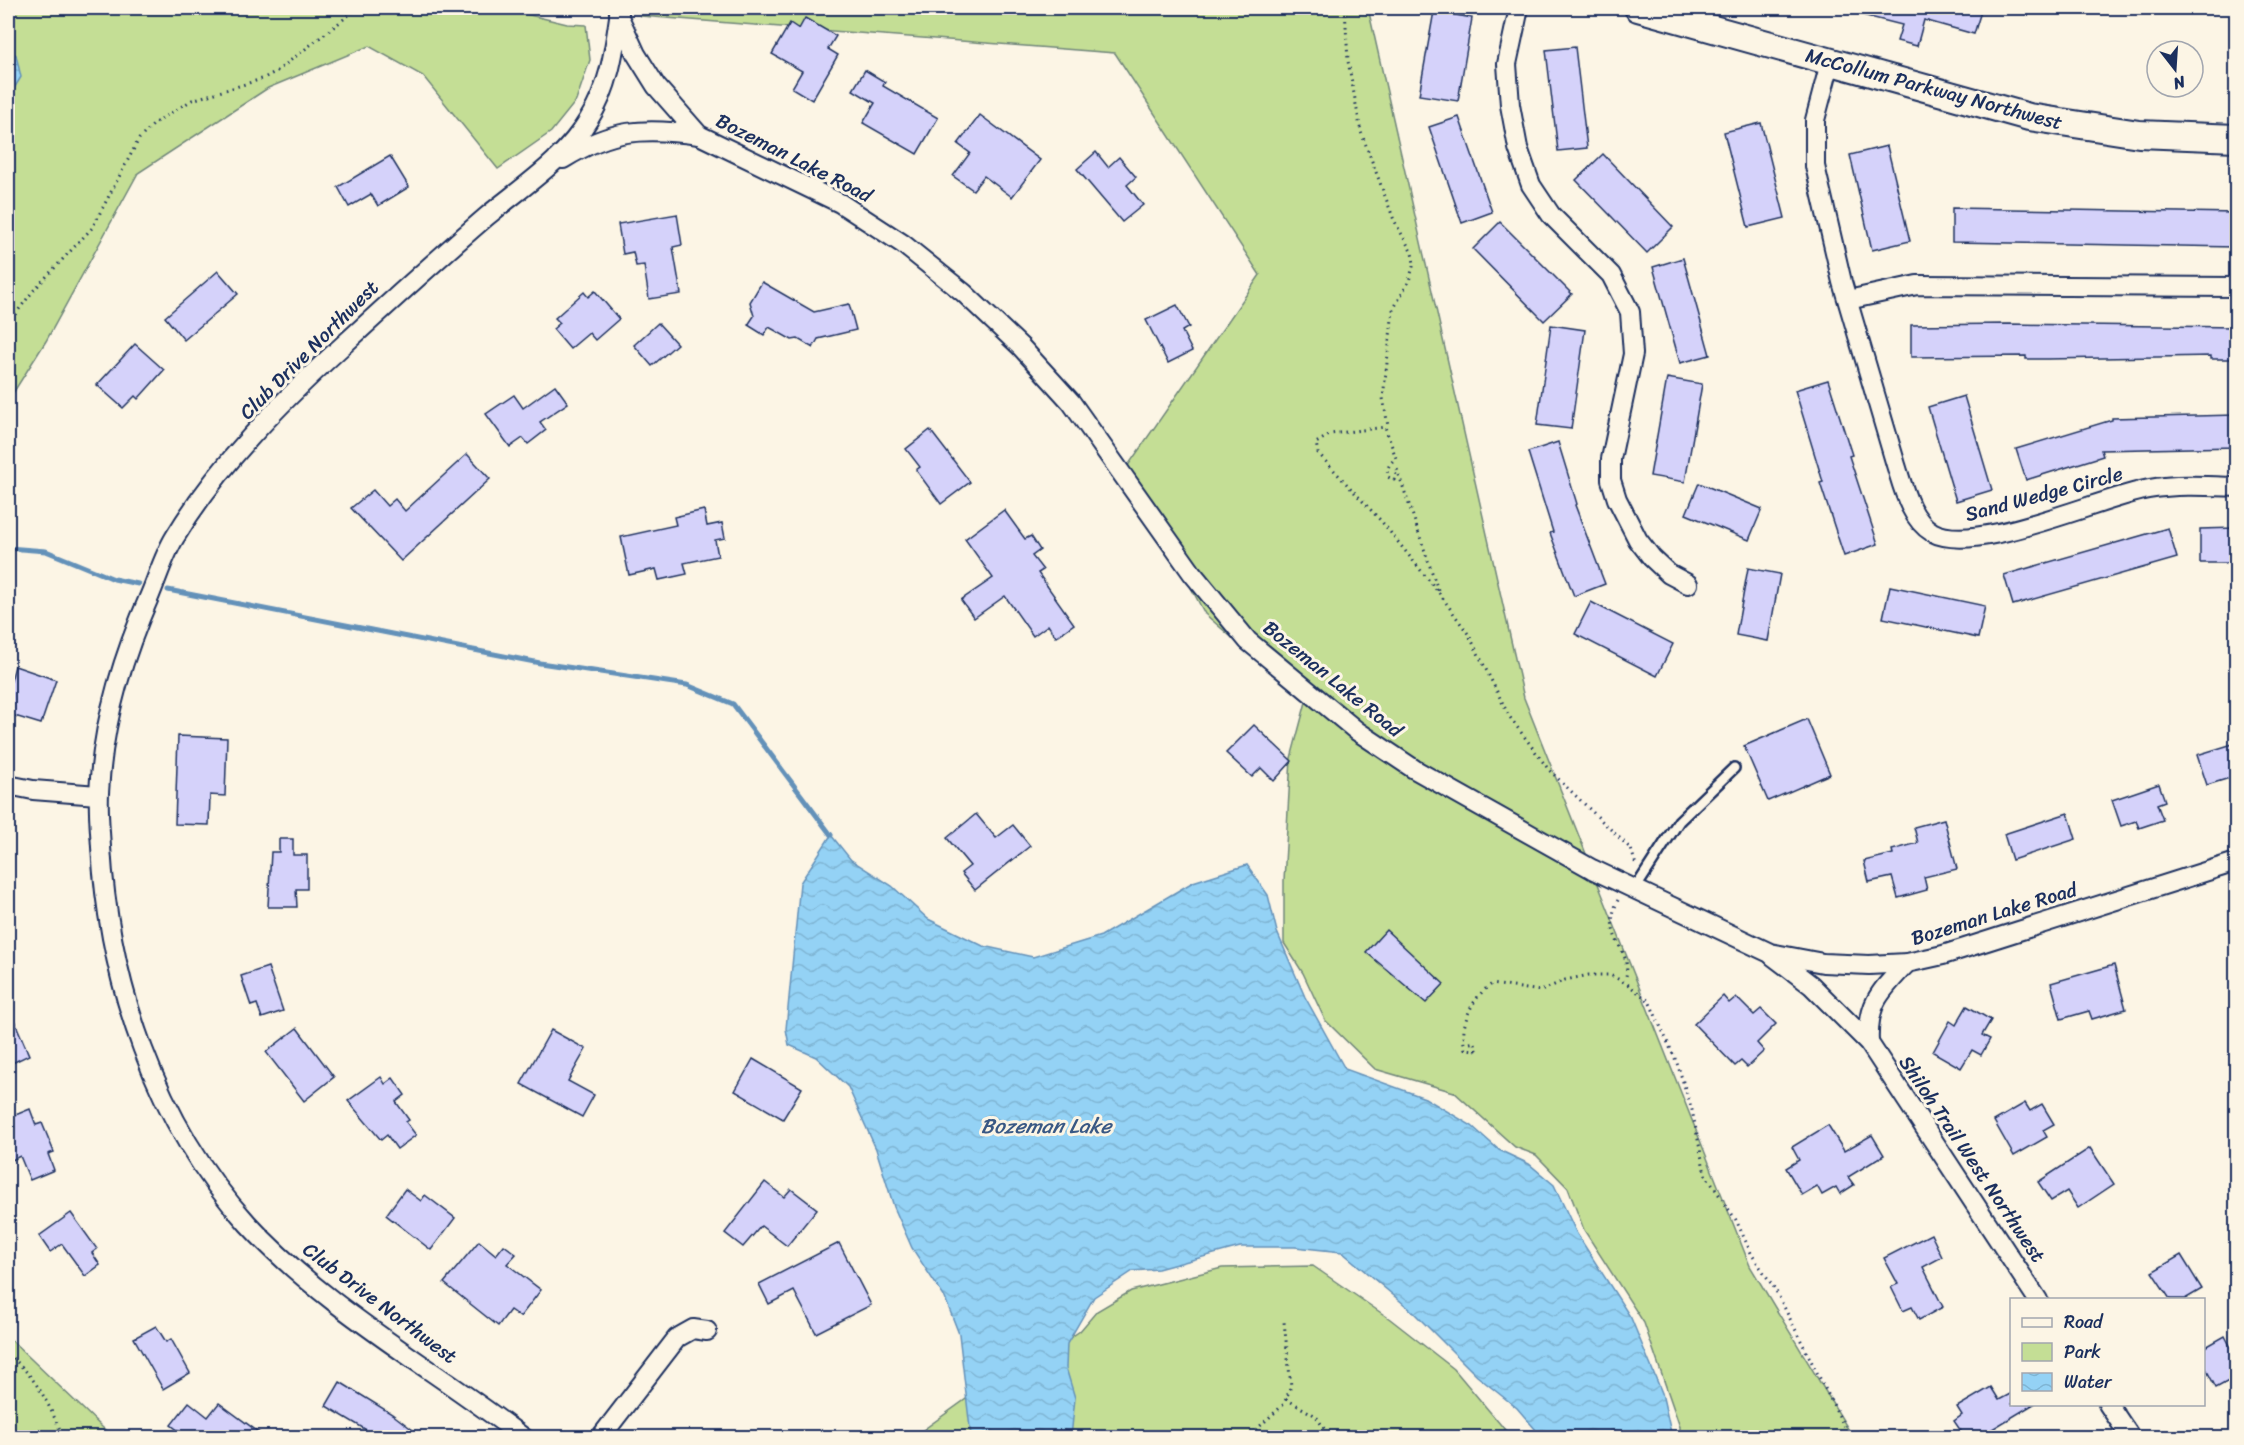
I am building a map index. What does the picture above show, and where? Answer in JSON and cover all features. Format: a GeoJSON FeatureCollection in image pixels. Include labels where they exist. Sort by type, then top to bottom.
{"type":"FeatureCollection","features":[{"type":"Feature","properties":{"kind":"street"},"geometry":{"type":"LineString","coordinates":[[1519,8],[1507,64],[1510,105],[1518,148],[1531,185],[1551,215],[1611,275],[1630,312],[1633,354],[1611,459],[1611,480],[1617,499],[1638,540],[1669,574],[1688,584]]}},
{"type":"Feature","properties":{"kind":"street","name":"McCollum Parkway Northwest"},"geometry":{"type":"LineString","coordinates":[[1647,9],[1680,13],[1830,63],[2001,111],[2054,122],[2148,135],[2236,138]]}},
{"type":"Feature","properties":{"kind":"street","name":"Bozeman Lake Road"},"geometry":{"type":"LineString","coordinates":[[619,12],[636,54],[656,86],[699,135],[840,202],[903,244],[964,293],[1021,347],[1071,402],[1192,573],[1248,641],[1357,731],[1469,800],[1592,869],[1770,953],[1823,963],[1907,963],[1942,955],[2236,862]]}},
{"type":"Feature","properties":{"kind":"street","name":"Club Drive Northwest"},"geometry":{"type":"LineString","coordinates":[[553,165],[589,120],[604,90],[614,57],[619,12]]}},
{"type":"Feature","properties":{"kind":"street","name":"Sand Wedge Circle"},"geometry":{"type":"LineString","coordinates":[[1830,63],[1815,120],[1813,151],[1848,300],[1905,492],[1916,515],[1932,532],[1961,539],[2001,533],[2150,489],[2187,486],[2236,487]]}},
{"type":"Feature","properties":{"kind":"street","name":"Club Drive Northwest"},"geometry":{"type":"LineString","coordinates":[[524,1437],[346,1311],[296,1270],[248,1223],[196,1154],[159,1086],[142,1048],[125,996],[109,925],[98,795],[107,732],[131,639],[174,539],[227,466],[300,384],[491,213],[553,165],[591,142],[626,131],[666,130],[699,135]]}},
{"type":"Feature","properties":{"kind":"street"},"geometry":{"type":"LineString","coordinates":[[1848,300],[1917,285],[2236,287]]}},
{"type":"Feature","properties":{"kind":"street"},"geometry":{"type":"LineString","coordinates":[[8,785],[33,790],[98,795]]}},
{"type":"Feature","properties":{"kind":"street","name":"Shiloh Trail West Northwest"},"geometry":{"type":"LineString","coordinates":[[1770,953],[1811,985],[1869,1044],[2037,1298]]}},
{"type":"Feature","properties":{"kind":"street"},"geometry":{"type":"LineString","coordinates":[[1869,1044],[1869,1012],[1877,996],[1907,963]]}},
{"type":"Feature","properties":{"kind":"street"},"geometry":{"type":"LineString","coordinates":[[600,1437],[676,1338],[693,1329],[707,1331]]}},
{"type":"Feature","properties":{"kind":"street"},"geometry":{"type":"LineString","coordinates":[[2109,1406],[2131,1437]]}},
{"type":"Feature","properties":{"kind":"lane"},"geometry":{"type":"LineString","coordinates":[[1635,889],[1679,821],[1734,768]]}},
{"type":"Feature","properties":{"kind":"path"},"geometry":{"type":"LineString","coordinates":[[8,324],[40,282],[92,228],[139,139],[156,122],[192,100],[262,79],[277,71],[358,8]]}},
{"type":"Feature","properties":{"kind":"path"},"geometry":{"type":"LineString","coordinates":[[1345,8],[1349,70],[1361,132],[1394,220],[1412,253],[1414,263],[1409,281],[1393,310],[1383,398],[1388,426]]}},
{"type":"Feature","properties":{"kind":"path"},"geometry":{"type":"LineString","coordinates":[[1438,590],[1396,469],[1395,480],[1388,477],[1389,464],[1395,458],[1385,427],[1331,434],[1316,443],[1318,453],[1382,522],[1469,635],[1515,725],[1549,770],[1631,849],[1636,868]]}},
{"type":"Feature","properties":{"kind":"path"},"geometry":{"type":"LineString","coordinates":[[1618,899],[1610,921],[1624,954],[1628,973],[1625,980]]}},
{"type":"Feature","properties":{"kind":"path"},"geometry":{"type":"LineString","coordinates":[[1470,1043],[1475,1042],[1476,1050],[1465,1049],[1463,1041],[1469,1011],[1485,989],[1492,984],[1541,991],[1565,980],[1589,975],[1610,975],[1626,982],[1649,1001],[1677,1063],[1692,1110],[1705,1174],[1736,1220],[1752,1255],[1775,1289],[1850,1437]]}},
{"type":"Feature","properties":{"kind":"path"},"geometry":{"type":"LineString","coordinates":[[1247,1437],[1284,1404],[1291,1386],[1284,1322]]}},
{"type":"Feature","properties":{"kind":"path"},"geometry":{"type":"LineString","coordinates":[[8,1354],[34,1380],[52,1407],[64,1437]]}},
{"type":"Feature","properties":{"kind":"path"},"geometry":{"type":"LineString","coordinates":[[1286,1399],[1316,1416],[1330,1437]]}},
{"type":"Feature","properties":{"kind":"green space"},"geometry":{"type":"Polygon","coordinates":[[[8,8],[507,8],[567,24],[586,25],[590,60],[576,101],[551,132],[498,169],[423,76],[369,46],[268,88],[138,173],[46,341],[8,401],[8,8]]]}},
{"type":"Feature","properties":{"kind":"green space"},"geometry":{"type":"Polygon","coordinates":[[[640,8],[1368,8],[1524,698],[1750,1266],[1853,1437],[1680,1437],[1680,1427],[1644,1323],[1584,1230],[1568,1188],[1536,1155],[1515,1147],[1454,1092],[1375,1069],[1325,1020],[1303,973],[1284,943],[1284,881],[1291,758],[1306,702],[1205,614],[1127,467],[1260,275],[1115,53],[641,16],[640,8]]]}},
{"type":"Feature","properties":{"kind":"green space"},"geometry":{"type":"Polygon","coordinates":[[[1313,1266],[1390,1319],[1454,1369],[1511,1437],[912,1438],[1012,1366],[1052,1350],[1080,1331],[1097,1311],[1131,1291],[1222,1268],[1313,1266]]]}},
{"type":"Feature","properties":{"kind":"green space"},"geometry":{"type":"Polygon","coordinates":[[[8,1337],[102,1427],[113,1437],[8,1437],[8,1337]]]}},
{"type":"Feature","properties":{"kind":"water"},"geometry":{"type":"Polygon","coordinates":[[[8,48],[16,55],[21,77],[8,98],[8,48]]]}},
{"type":"Feature","properties":{"kind":"water","name":"Bozeman Lake"},"geometry":{"type":"Polygon","coordinates":[[[831,835],[851,860],[892,886],[928,919],[983,946],[1033,957],[1101,936],[1193,882],[1247,865],[1268,895],[1277,932],[1305,997],[1345,1069],[1425,1098],[1472,1126],[1499,1150],[1529,1164],[1554,1185],[1577,1234],[1631,1318],[1662,1393],[1672,1437],[1542,1437],[1517,1408],[1477,1376],[1412,1311],[1342,1252],[1295,1247],[1240,1247],[1158,1269],[1133,1271],[1094,1297],[1067,1344],[1066,1368],[1075,1398],[1071,1437],[971,1437],[959,1334],[945,1298],[912,1248],[894,1207],[876,1149],[848,1087],[816,1057],[789,1045],[786,1029],[800,883],[831,835]]]}},
{"type":"Feature","properties":{"kind":"building"},"geometry":{"type":"Polygon","coordinates":[[[1855,8],[1982,8],[1974,34],[1924,20],[1917,46],[1897,41],[1902,25],[1854,13],[1855,8]]]}},
{"type":"Feature","properties":{"kind":"building"},"geometry":{"type":"Polygon","coordinates":[[[1434,11],[1472,18],[1458,101],[1419,95],[1434,11]]]}},
{"type":"Feature","properties":{"kind":"building"},"geometry":{"type":"Polygon","coordinates":[[[805,18],[836,36],[828,49],[838,55],[812,100],[792,88],[802,71],[772,54],[790,23],[799,29],[805,18]]]}},
{"type":"Feature","properties":{"kind":"building"},"geometry":{"type":"Polygon","coordinates":[[[1575,47],[1587,148],[1558,151],[1546,50],[1575,47]]]}},
{"type":"Feature","properties":{"kind":"building"},"geometry":{"type":"Polygon","coordinates":[[[865,70],[885,82],[883,86],[938,118],[917,154],[863,123],[875,103],[853,90],[865,70]]]}},
{"type":"Feature","properties":{"kind":"building"},"geometry":{"type":"Polygon","coordinates":[[[980,115],[1040,160],[1012,197],[984,176],[973,190],[953,176],[970,153],[958,144],[980,115]]]}},
{"type":"Feature","properties":{"kind":"building"},"geometry":{"type":"Polygon","coordinates":[[[1459,117],[1492,212],[1462,223],[1429,127],[1459,117]]]}},
{"type":"Feature","properties":{"kind":"building"},"geometry":{"type":"Polygon","coordinates":[[[1761,123],[1785,218],[1748,227],[1724,132],[1761,123]]]}},
{"type":"Feature","properties":{"kind":"building"},"geometry":{"type":"Polygon","coordinates":[[[1887,146],[1910,241],[1872,250],[1850,155],[1887,146]]]}},
{"type":"Feature","properties":{"kind":"building"},"geometry":{"type":"Polygon","coordinates":[[[1096,152],[1108,167],[1119,157],[1136,177],[1127,185],[1143,205],[1122,222],[1077,169],[1096,152]]]}},
{"type":"Feature","properties":{"kind":"building"},"geometry":{"type":"Polygon","coordinates":[[[1603,154],[1673,227],[1647,253],[1576,180],[1603,154]]]}},
{"type":"Feature","properties":{"kind":"building"},"geometry":{"type":"Polygon","coordinates":[[[390,156],[409,187],[378,206],[371,194],[349,207],[338,187],[390,156]]]}},
{"type":"Feature","properties":{"kind":"building"},"geometry":{"type":"Polygon","coordinates":[[[1952,208],[2236,213],[2236,247],[1952,242],[1952,208]]]}},
{"type":"Feature","properties":{"kind":"building"},"geometry":{"type":"Polygon","coordinates":[[[677,214],[682,245],[673,247],[681,294],[649,299],[644,265],[636,266],[633,252],[623,254],[618,224],[677,214]]]}},
{"type":"Feature","properties":{"kind":"building"},"geometry":{"type":"Polygon","coordinates":[[[1500,222],[1572,294],[1544,321],[1473,249],[1500,222]]]}},
{"type":"Feature","properties":{"kind":"building"},"geometry":{"type":"Polygon","coordinates":[[[1683,258],[1710,355],[1680,363],[1653,267],[1683,258]]]}},
{"type":"Feature","properties":{"kind":"building"},"geometry":{"type":"Polygon","coordinates":[[[218,271],[238,294],[184,340],[165,317],[218,271]]]}},
{"type":"Feature","properties":{"kind":"building"},"geometry":{"type":"Polygon","coordinates":[[[762,282],[814,312],[849,304],[856,330],[818,339],[813,348],[798,339],[792,340],[769,327],[764,335],[748,325],[754,316],[750,302],[762,282]]]}},
{"type":"Feature","properties":{"kind":"building"},"geometry":{"type":"Polygon","coordinates":[[[595,291],[619,319],[595,340],[589,333],[570,349],[553,329],[560,323],[555,318],[584,292],[588,297],[595,291]]]}},
{"type":"Feature","properties":{"kind":"building"},"geometry":{"type":"Polygon","coordinates":[[[1177,305],[1189,327],[1182,331],[1192,351],[1168,363],[1146,320],[1177,305]]]}},
{"type":"Feature","properties":{"kind":"building"},"geometry":{"type":"Polygon","coordinates":[[[658,323],[677,344],[652,366],[634,345],[658,323]]]}},
{"type":"Feature","properties":{"kind":"building"},"geometry":{"type":"Polygon","coordinates":[[[1551,325],[1585,330],[1571,429],[1537,425],[1551,325]]]}},
{"type":"Feature","properties":{"kind":"building"},"geometry":{"type":"Polygon","coordinates":[[[1911,325],[2236,327],[2236,359],[2211,359],[2211,356],[2048,359],[2026,359],[2026,356],[1911,357],[1911,325]]]}},
{"type":"Feature","properties":{"kind":"building"},"geometry":{"type":"Polygon","coordinates":[[[135,344],[164,370],[138,399],[135,396],[123,408],[97,385],[135,344]]]}},
{"type":"Feature","properties":{"kind":"building"},"geometry":{"type":"Polygon","coordinates":[[[1667,378],[1702,384],[1685,482],[1650,476],[1667,378]]]}},
{"type":"Feature","properties":{"kind":"building"},"geometry":{"type":"Polygon","coordinates":[[[1828,380],[1852,455],[1849,456],[1878,544],[1844,556],[1820,483],[1823,482],[1795,390],[1828,380]]]}},
{"type":"Feature","properties":{"kind":"building"},"geometry":{"type":"Polygon","coordinates":[[[555,385],[568,403],[540,422],[546,430],[528,444],[523,438],[510,447],[486,414],[514,395],[523,408],[555,385]]]}},
{"type":"Feature","properties":{"kind":"building"},"geometry":{"type":"Polygon","coordinates":[[[1964,396],[1992,490],[1956,501],[1928,407],[1964,396]]]}},
{"type":"Feature","properties":{"kind":"building"},"geometry":{"type":"Polygon","coordinates":[[[2236,415],[2236,447],[2101,450],[2103,456],[2026,480],[2016,449],[2112,420],[2112,418],[2236,415]]]}},
{"type":"Feature","properties":{"kind":"building"},"geometry":{"type":"Polygon","coordinates":[[[930,430],[970,482],[941,504],[916,470],[920,467],[906,449],[930,430]]]}},
{"type":"Feature","properties":{"kind":"building"},"geometry":{"type":"Polygon","coordinates":[[[1558,442],[1577,504],[1575,505],[1605,584],[1574,596],[1550,533],[1553,532],[1528,452],[1558,442]]]}},
{"type":"Feature","properties":{"kind":"building"},"geometry":{"type":"Polygon","coordinates":[[[467,454],[490,479],[401,561],[351,508],[373,490],[387,506],[395,499],[405,511],[467,454]]]}},
{"type":"Feature","properties":{"kind":"building"},"geometry":{"type":"Polygon","coordinates":[[[1699,483],[1762,509],[1749,540],[1686,514],[1699,483]]]}},
{"type":"Feature","properties":{"kind":"building"},"geometry":{"type":"Polygon","coordinates":[[[704,510],[707,526],[722,523],[725,538],[715,540],[718,556],[684,563],[687,574],[659,580],[656,569],[629,575],[621,537],[676,525],[674,517],[704,510]]]}},
{"type":"Feature","properties":{"kind":"building"},"geometry":{"type":"Polygon","coordinates":[[[1004,510],[1025,539],[1031,536],[1040,550],[1032,556],[1043,570],[1038,573],[1074,624],[1056,637],[1048,625],[1033,636],[1005,596],[974,618],[961,600],[993,578],[965,539],[1004,510]]]}},
{"type":"Feature","properties":{"kind":"building"},"geometry":{"type":"Polygon","coordinates":[[[2168,528],[2177,558],[2013,605],[2004,575],[2168,528]]]}},
{"type":"Feature","properties":{"kind":"building"},"geometry":{"type":"Polygon","coordinates":[[[2236,528],[2236,563],[2200,563],[2200,529],[2236,528]]]}},
{"type":"Feature","properties":{"kind":"building"},"geometry":{"type":"Polygon","coordinates":[[[1748,568],[1780,574],[1768,641],[1736,635],[1748,568]]]}},
{"type":"Feature","properties":{"kind":"building"},"geometry":{"type":"Polygon","coordinates":[[[1890,586],[1985,606],[1978,638],[1883,618],[1890,586]]]}},
{"type":"Feature","properties":{"kind":"building"},"geometry":{"type":"Polygon","coordinates":[[[1591,602],[1673,644],[1657,676],[1575,634],[1591,602]]]}},
{"type":"Feature","properties":{"kind":"building"},"geometry":{"type":"Polygon","coordinates":[[[15,666],[56,680],[41,724],[8,714],[8,680],[11,681],[15,666]]]}},
{"type":"Feature","properties":{"kind":"building"},"geometry":{"type":"Polygon","coordinates":[[[1807,719],[1830,774],[1768,801],[1744,746],[1807,719]]]}},
{"type":"Feature","properties":{"kind":"building"},"geometry":{"type":"Polygon","coordinates":[[[1254,725],[1292,761],[1274,781],[1261,768],[1252,777],[1226,753],[1254,725]]]}},
{"type":"Feature","properties":{"kind":"building"},"geometry":{"type":"Polygon","coordinates":[[[178,736],[227,738],[225,796],[210,795],[209,825],[175,824],[178,736]]]}},
{"type":"Feature","properties":{"kind":"building"},"geometry":{"type":"Polygon","coordinates":[[[2236,743],[2236,766],[2230,768],[2233,777],[2207,785],[2197,755],[2236,743]]]}},
{"type":"Feature","properties":{"kind":"building"},"geometry":{"type":"Polygon","coordinates":[[[2159,784],[2165,801],[2157,804],[2163,820],[2139,828],[2136,821],[2121,826],[2112,800],[2159,784]]]}},
{"type":"Feature","properties":{"kind":"building"},"geometry":{"type":"Polygon","coordinates":[[[2068,813],[2076,839],[2012,860],[2004,834],[2068,813]]]}},
{"type":"Feature","properties":{"kind":"building"},"geometry":{"type":"Polygon","coordinates":[[[976,814],[996,838],[1013,825],[1030,846],[975,890],[961,873],[970,866],[947,838],[976,814]]]}},
{"type":"Feature","properties":{"kind":"building"},"geometry":{"type":"Polygon","coordinates":[[[1944,819],[1957,869],[1924,877],[1927,890],[1898,898],[1892,877],[1869,882],[1864,861],[1893,854],[1892,850],[1918,843],[1914,827],[1944,819]]]}},
{"type":"Feature","properties":{"kind":"building"},"geometry":{"type":"Polygon","coordinates":[[[279,839],[293,839],[293,855],[307,855],[307,889],[296,889],[297,907],[268,907],[271,852],[279,852],[279,839]]]}},
{"type":"Feature","properties":{"kind":"building"},"geometry":{"type":"Polygon","coordinates":[[[1386,930],[1444,984],[1426,1003],[1366,952],[1386,930]]]}},
{"type":"Feature","properties":{"kind":"building"},"geometry":{"type":"Polygon","coordinates":[[[2114,965],[2126,1009],[2092,1019],[2089,1011],[2061,1019],[2051,983],[2114,965]]]}},
{"type":"Feature","properties":{"kind":"building"},"geometry":{"type":"Polygon","coordinates":[[[268,967],[283,1011],[262,1018],[257,1004],[251,1006],[241,976],[268,967]]]}},
{"type":"Feature","properties":{"kind":"building"},"geometry":{"type":"Polygon","coordinates":[[[1723,996],[1729,1003],[1736,997],[1754,1015],[1761,1009],[1776,1024],[1757,1043],[1764,1051],[1747,1067],[1741,1061],[1735,1066],[1694,1024],[1723,996]]]}},
{"type":"Feature","properties":{"kind":"building"},"geometry":{"type":"Polygon","coordinates":[[[8,1006],[29,1055],[8,1065],[8,1006]]]}},
{"type":"Feature","properties":{"kind":"building"},"geometry":{"type":"Polygon","coordinates":[[[1967,1006],[1991,1020],[1982,1035],[1990,1039],[1981,1055],[1972,1050],[1961,1068],[1933,1052],[1950,1021],[1956,1025],[1967,1006]]]}},
{"type":"Feature","properties":{"kind":"building"},"geometry":{"type":"Polygon","coordinates":[[[297,1028],[334,1077],[304,1101],[266,1052],[297,1028]]]}},
{"type":"Feature","properties":{"kind":"building"},"geometry":{"type":"Polygon","coordinates":[[[551,1030],[586,1049],[568,1081],[594,1095],[582,1117],[521,1084],[551,1030]]]}},
{"type":"Feature","properties":{"kind":"building"},"geometry":{"type":"Polygon","coordinates":[[[753,1059],[802,1088],[783,1119],[735,1091],[753,1059]]]}},
{"type":"Feature","properties":{"kind":"building"},"geometry":{"type":"Polygon","coordinates":[[[381,1077],[385,1084],[393,1078],[405,1095],[396,1102],[409,1120],[406,1122],[416,1135],[397,1149],[387,1135],[381,1140],[348,1101],[381,1077]]]}},
{"type":"Feature","properties":{"kind":"building"},"geometry":{"type":"Polygon","coordinates":[[[2025,1103],[2030,1111],[2042,1104],[2054,1124],[2043,1130],[2047,1137],[2014,1156],[1994,1121],[2025,1103]]]}},
{"type":"Feature","properties":{"kind":"building"},"geometry":{"type":"Polygon","coordinates":[[[30,1109],[36,1125],[42,1123],[54,1152],[48,1154],[54,1170],[30,1180],[20,1156],[8,1162],[8,1142],[13,1140],[8,1118],[30,1109]]]}},
{"type":"Feature","properties":{"kind":"building"},"geometry":{"type":"Polygon","coordinates":[[[1828,1125],[1844,1151],[1872,1135],[1884,1155],[1848,1177],[1854,1185],[1840,1194],[1836,1187],[1822,1195],[1817,1186],[1802,1195],[1786,1168],[1799,1160],[1792,1147],[1828,1125]]]}},
{"type":"Feature","properties":{"kind":"building"},"geometry":{"type":"Polygon","coordinates":[[[2090,1148],[2114,1184],[2078,1208],[2067,1191],[2051,1201],[2038,1182],[2090,1148]]]}},
{"type":"Feature","properties":{"kind":"building"},"geometry":{"type":"Polygon","coordinates":[[[765,1182],[784,1197],[791,1189],[817,1209],[787,1246],[761,1226],[743,1247],[725,1233],[765,1182]]]}},
{"type":"Feature","properties":{"kind":"building"},"geometry":{"type":"Polygon","coordinates":[[[405,1189],[421,1201],[425,1195],[455,1218],[431,1250],[386,1215],[405,1189]]]}},
{"type":"Feature","properties":{"kind":"building"},"geometry":{"type":"Polygon","coordinates":[[[71,1213],[97,1249],[92,1253],[100,1265],[85,1276],[62,1244],[50,1252],[39,1236],[71,1213]]]}},
{"type":"Feature","properties":{"kind":"building"},"geometry":{"type":"Polygon","coordinates":[[[1931,1234],[1942,1257],[1923,1267],[1943,1307],[1919,1320],[1912,1307],[1903,1311],[1891,1287],[1898,1284],[1884,1258],[1931,1234]]]}},
{"type":"Feature","properties":{"kind":"building"},"geometry":{"type":"Polygon","coordinates":[[[479,1241],[496,1255],[504,1245],[516,1254],[507,1264],[541,1290],[520,1317],[510,1310],[498,1326],[444,1283],[479,1241]]]}},
{"type":"Feature","properties":{"kind":"building"},"geometry":{"type":"Polygon","coordinates":[[[839,1243],[871,1305],[816,1333],[794,1291],[769,1304],[759,1284],[839,1243]]]}},
{"type":"Feature","properties":{"kind":"building"},"geometry":{"type":"Polygon","coordinates":[[[2181,1255],[2202,1289],[2187,1298],[2169,1298],[2152,1272],[2181,1255]]]}},
{"type":"Feature","properties":{"kind":"building"},"geometry":{"type":"Polygon","coordinates":[[[156,1326],[166,1342],[171,1339],[190,1373],[163,1389],[134,1338],[156,1326]]]}},
{"type":"Feature","properties":{"kind":"building"},"geometry":{"type":"Polygon","coordinates":[[[2225,1336],[2236,1357],[2236,1377],[2216,1388],[2205,1367],[2205,1347],[2225,1336]]]}},
{"type":"Feature","properties":{"kind":"building"},"geometry":{"type":"Polygon","coordinates":[[[340,1382],[392,1414],[422,1437],[378,1437],[326,1406],[340,1382]]]}},
{"type":"Feature","properties":{"kind":"building"},"geometry":{"type":"Polygon","coordinates":[[[1991,1387],[1999,1400],[2010,1394],[2010,1406],[2031,1406],[1979,1437],[1965,1437],[1954,1421],[1962,1415],[1957,1407],[1991,1387]]]}},
{"type":"Feature","properties":{"kind":"building"},"geometry":{"type":"Polygon","coordinates":[[[189,1402],[208,1417],[219,1403],[265,1437],[187,1437],[171,1425],[189,1402]]]}},
{"type":"Feature","properties":{"kind":"waterway"},"geometry":{"type":"LineString","coordinates":[[8,548],[46,551],[114,579],[138,584]]}},
{"type":"Feature","properties":{"kind":"waterway"},"geometry":{"type":"LineString","coordinates":[[168,590],[540,663],[687,685],[733,704],[831,835]]}}]}
